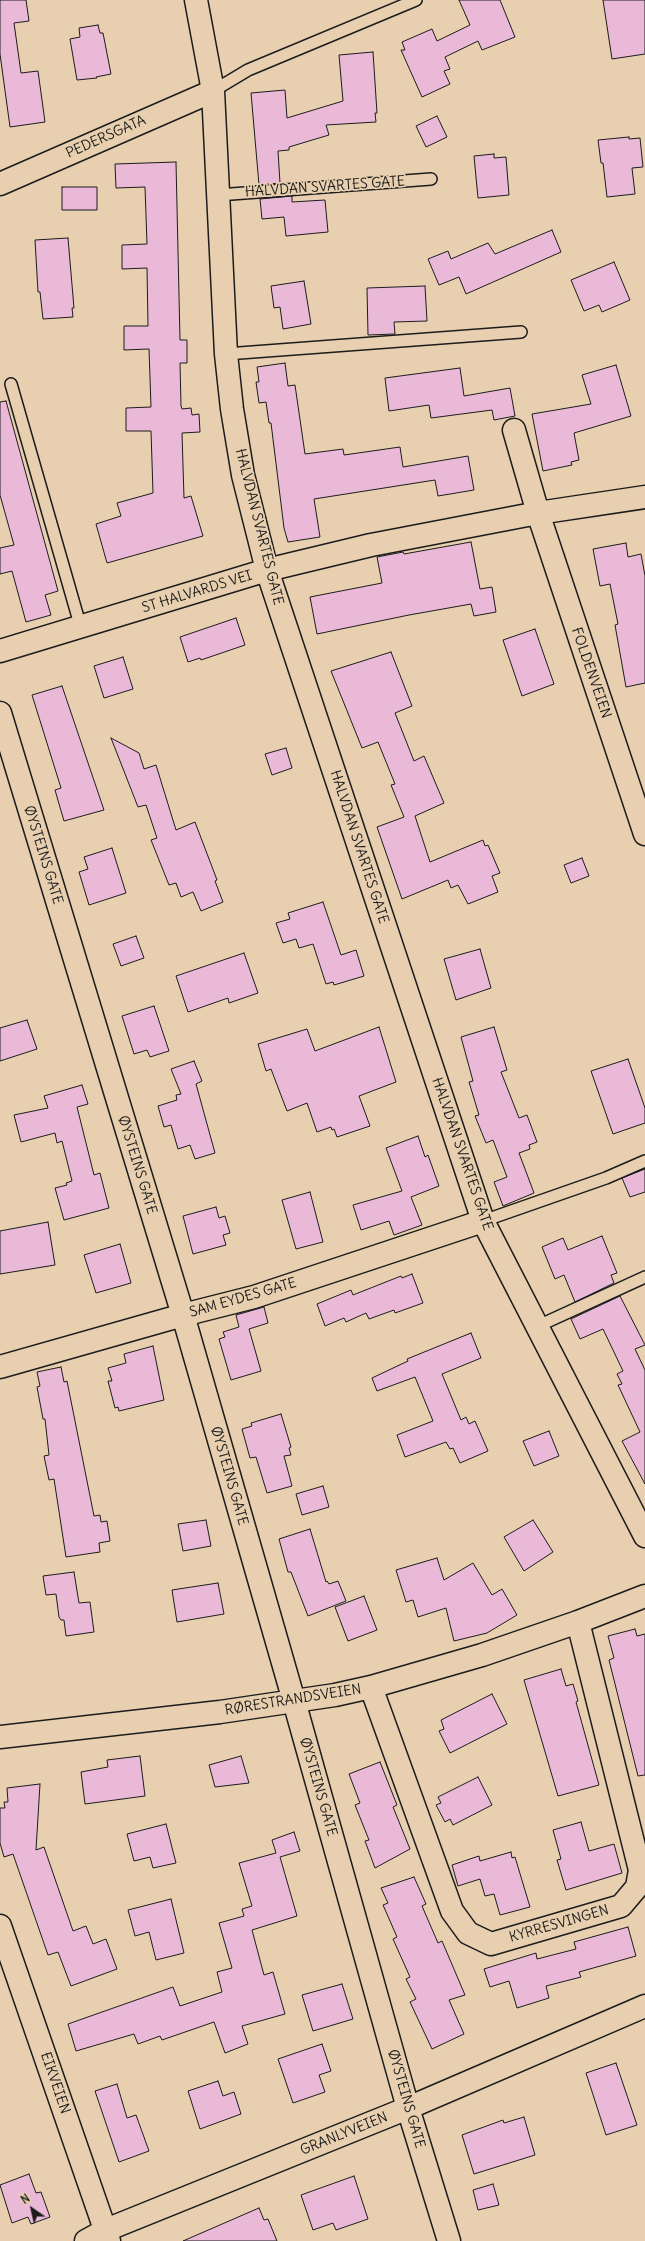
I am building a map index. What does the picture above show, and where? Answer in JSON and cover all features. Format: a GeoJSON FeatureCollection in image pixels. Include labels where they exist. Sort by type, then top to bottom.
{"type":"FeatureCollection","features":[{"type":"Feature","properties":{"kind":"street","name":"HALVDAN SVARTES GATE"},"geometry":{"type":"LineString","coordinates":[[196,0],[213,91],[226,354],[243,475],[267,570],[483,1221],[645,1536]]}},
{"type":"Feature","properties":{"kind":"street","name":"PEDERSGATA"},"geometry":{"type":"LineString","coordinates":[[0,184],[213,91]]}},
{"type":"Feature","properties":{"kind":"street"},"geometry":{"type":"LineString","coordinates":[[514,430],[538,513]]}},
{"type":"Feature","properties":{"kind":"street","name":"ST HALVARDS VEI"},"geometry":{"type":"LineString","coordinates":[[0,651],[81,628],[267,570],[371,545],[538,513],[645,497]]}},
{"type":"Feature","properties":{"kind":"street","name":"FOLDENVEIEN"},"geometry":{"type":"LineString","coordinates":[[538,513],[645,834]]}},
{"type":"Feature","properties":{"kind":"street","name":"ØYSTEINS GATE"},"geometry":{"type":"LineString","coordinates":[[0,713],[183,1315],[294,1701],[408,2108],[449,2241]]}},
{"type":"Feature","properties":{"kind":"street","name":"SAM EYDES GATE"},"geometry":{"type":"LineString","coordinates":[[0,1367],[183,1315],[254,1297],[483,1221]]}},
{"type":"Feature","properties":{"kind":"street","name":"RØRESTRANDSVEIEN"},"geometry":{"type":"LineString","coordinates":[[0,1737],[220,1712],[317,1699],[371,1687],[482,1655],[578,1622],[645,1596]]}},
{"type":"Feature","properties":{"kind":"street","name":"KYRRESVINGEN"},"geometry":{"type":"LineString","coordinates":[[371,1687],[452,1911],[468,1933],[491,1944],[621,1906],[637,1887],[640,1870],[578,1622]]}},
{"type":"Feature","properties":{"kind":"street","name":"EIKVEIEN"},"geometry":{"type":"LineString","coordinates":[[0,1926],[107,2236]]}},
{"type":"Feature","properties":{"kind":"street","name":"GRANLYVEIEN"},"geometry":{"type":"LineString","coordinates":[[86,2241],[107,2236],[645,2006]]}},
{"type":"Feature","properties":{"kind":"lane"},"geometry":{"type":"LineString","coordinates":[[213,91],[248,70],[416,0]]}},
{"type":"Feature","properties":{"kind":"lane","name":"HALVDAN SVARTES GATE"},"geometry":{"type":"LineString","coordinates":[[218,196],[431,179]]}},
{"type":"Feature","properties":{"kind":"lane"},"geometry":{"type":"LineString","coordinates":[[226,354],[521,332]]}},
{"type":"Feature","properties":{"kind":"lane"},"geometry":{"type":"LineString","coordinates":[[11,384],[81,628]]}},
{"type":"Feature","properties":{"kind":"lane"},"geometry":{"type":"LineString","coordinates":[[483,1221],[606,1178],[645,1162]]}},
{"type":"Feature","properties":{"kind":"lane"},"geometry":{"type":"LineString","coordinates":[[538,1326],[645,1277]]}},
{"type":"Feature","properties":{"kind":"building"},"geometry":{"type":"Polygon","coordinates":[[[0,0],[26,0],[29,21],[14,23],[21,73],[38,71],[45,122],[10,127],[0,54],[0,0]]]}},
{"type":"Feature","properties":{"kind":"building"},"geometry":{"type":"Polygon","coordinates":[[[459,0],[500,0],[515,37],[482,50],[478,41],[445,57],[450,69],[444,71],[450,84],[422,97],[401,50],[405,50],[402,42],[432,29],[437,41],[470,25],[459,0]]]}},
{"type":"Feature","properties":{"kind":"building"},"geometry":{"type":"Polygon","coordinates":[[[603,0],[645,0],[645,54],[612,59],[603,0]]]}},
{"type":"Feature","properties":{"kind":"building"},"geometry":{"type":"Polygon","coordinates":[[[98,25],[100,33],[103,33],[111,74],[96,77],[97,78],[77,80],[70,39],[80,37],[79,28],[98,25]]]}},
{"type":"Feature","properties":{"kind":"building"},"geometry":{"type":"Polygon","coordinates":[[[373,52],[377,113],[375,113],[376,122],[326,125],[329,135],[289,147],[289,150],[278,151],[280,183],[259,185],[251,93],[285,90],[287,118],[343,101],[339,55],[373,52]]]}},
{"type":"Feature","properties":{"kind":"building"},"geometry":{"type":"Polygon","coordinates":[[[437,116],[447,137],[426,147],[416,126],[437,116]]]}},
{"type":"Feature","properties":{"kind":"building"},"geometry":{"type":"Polygon","coordinates":[[[629,137],[629,139],[640,138],[643,167],[632,168],[635,194],[607,197],[603,163],[601,163],[598,140],[629,137]]]}},
{"type":"Feature","properties":{"kind":"building"},"geometry":{"type":"Polygon","coordinates":[[[494,154],[494,158],[506,157],[509,195],[478,198],[474,156],[494,154]]]}},
{"type":"Feature","properties":{"kind":"building"},"geometry":{"type":"Polygon","coordinates":[[[176,162],[180,340],[187,340],[187,363],[180,363],[181,406],[182,409],[191,408],[192,415],[199,414],[200,432],[182,433],[184,498],[191,496],[203,536],[107,563],[96,524],[121,516],[117,503],[153,493],[151,431],[126,431],[126,408],[151,407],[149,349],[124,350],[124,326],[148,326],[147,268],[122,269],[122,245],[147,244],[145,187],[116,188],[115,164],[176,162]]]}},
{"type":"Feature","properties":{"kind":"building"},"geometry":{"type":"Polygon","coordinates":[[[62,187],[97,187],[97,210],[62,210],[62,187]]]}},
{"type":"Feature","properties":{"kind":"building"},"geometry":{"type":"Polygon","coordinates":[[[292,196],[292,202],[325,200],[328,232],[286,236],[284,217],[262,219],[260,199],[292,196]]]}},
{"type":"Feature","properties":{"kind":"building"},"geometry":{"type":"Polygon","coordinates":[[[552,230],[561,252],[466,294],[459,277],[439,285],[428,259],[448,251],[451,259],[488,243],[495,254],[552,230]]]}},
{"type":"Feature","properties":{"kind":"building"},"geometry":{"type":"Polygon","coordinates":[[[68,238],[74,308],[72,308],[73,317],[43,319],[40,292],[38,292],[35,240],[68,238]]]}},
{"type":"Feature","properties":{"kind":"building"},"geometry":{"type":"Polygon","coordinates":[[[614,262],[630,300],[602,312],[599,305],[584,311],[571,280],[614,262]]]}},
{"type":"Feature","properties":{"kind":"building"},"geometry":{"type":"Polygon","coordinates":[[[304,281],[311,324],[283,329],[280,307],[274,308],[271,286],[304,281]]]}},
{"type":"Feature","properties":{"kind":"building"},"geometry":{"type":"Polygon","coordinates":[[[425,286],[427,321],[394,322],[395,334],[368,335],[367,288],[425,286]]]}},
{"type":"Feature","properties":{"kind":"building"},"geometry":{"type":"Polygon","coordinates":[[[285,363],[288,386],[295,385],[305,454],[343,449],[344,455],[400,447],[403,467],[468,456],[474,490],[438,496],[435,480],[314,499],[320,537],[288,542],[284,528],[271,423],[269,423],[266,402],[259,403],[256,382],[259,382],[257,367],[285,363]]]}},
{"type":"Feature","properties":{"kind":"building"},"geometry":{"type":"Polygon","coordinates":[[[616,365],[631,416],[574,433],[579,460],[571,462],[572,465],[543,471],[532,414],[591,404],[582,375],[616,365]]]}},
{"type":"Feature","properties":{"kind":"building"},"geometry":{"type":"Polygon","coordinates":[[[460,368],[464,396],[510,388],[515,416],[494,420],[492,410],[431,418],[429,405],[389,411],[385,378],[460,368]]]}},
{"type":"Feature","properties":{"kind":"building"},"geometry":{"type":"Polygon","coordinates":[[[6,401],[58,591],[45,595],[51,615],[26,622],[12,571],[0,574],[0,548],[14,545],[0,495],[0,402],[6,401]]]}},
{"type":"Feature","properties":{"kind":"building"},"geometry":{"type":"Polygon","coordinates":[[[471,542],[480,589],[492,587],[496,612],[474,616],[471,604],[317,634],[310,597],[382,583],[377,557],[403,552],[404,554],[471,542]]]}},
{"type":"Feature","properties":{"kind":"building"},"geometry":{"type":"Polygon","coordinates":[[[626,543],[628,557],[641,554],[645,576],[645,683],[626,687],[615,625],[618,624],[610,584],[600,586],[593,549],[626,543]]]}},
{"type":"Feature","properties":{"kind":"building"},"geometry":{"type":"Polygon","coordinates":[[[236,618],[245,645],[201,660],[200,658],[188,662],[180,637],[236,618]]]}},
{"type":"Feature","properties":{"kind":"building"},"geometry":{"type":"Polygon","coordinates":[[[535,629],[554,684],[522,696],[503,640],[535,629]]]}},
{"type":"Feature","properties":{"kind":"building"},"geometry":{"type":"Polygon","coordinates":[[[391,652],[412,706],[395,713],[414,761],[424,756],[444,803],[415,816],[430,862],[483,840],[485,846],[488,845],[500,873],[492,876],[498,892],[468,904],[458,885],[451,888],[448,880],[402,899],[377,827],[404,817],[391,785],[395,784],[378,742],[362,748],[331,671],[391,652]]]}},
{"type":"Feature","properties":{"kind":"building"},"geometry":{"type":"Polygon","coordinates":[[[123,657],[133,689],[104,698],[94,666],[123,657]]]}},
{"type":"Feature","properties":{"kind":"building"},"geometry":{"type":"Polygon","coordinates":[[[62,686],[104,810],[64,821],[55,790],[61,788],[32,695],[62,686]]]}},
{"type":"Feature","properties":{"kind":"building"},"geometry":{"type":"Polygon","coordinates":[[[111,738],[139,753],[144,769],[156,765],[176,830],[195,822],[217,880],[215,881],[223,902],[201,911],[193,892],[181,897],[176,883],[169,885],[151,840],[157,838],[146,805],[138,807],[111,738]]]}},
{"type":"Feature","properties":{"kind":"building"},"geometry":{"type":"Polygon","coordinates":[[[286,748],[292,768],[272,775],[265,754],[286,748]]]}},
{"type":"Feature","properties":{"kind":"building"},"geometry":{"type":"Polygon","coordinates":[[[112,848],[126,893],[89,905],[79,872],[88,869],[84,857],[112,848]]]}},
{"type":"Feature","properties":{"kind":"building"},"geometry":{"type":"Polygon","coordinates":[[[582,858],[589,876],[571,883],[564,865],[582,858]]]}},
{"type":"Feature","properties":{"kind":"building"},"geometry":{"type":"Polygon","coordinates":[[[323,902],[341,955],[356,950],[364,976],[334,985],[333,982],[326,984],[313,944],[299,948],[296,939],[283,943],[276,923],[290,919],[288,913],[323,902]]]}},
{"type":"Feature","properties":{"kind":"building"},"geometry":{"type":"Polygon","coordinates":[[[136,936],[144,958],[121,966],[113,944],[136,936]]]}},
{"type":"Feature","properties":{"kind":"building"},"geometry":{"type":"Polygon","coordinates":[[[480,949],[491,988],[456,1000],[444,959],[480,949]]]}},
{"type":"Feature","properties":{"kind":"building"},"geometry":{"type":"Polygon","coordinates":[[[244,953],[258,993],[229,1003],[228,998],[188,1012],[176,976],[244,953]]]}},
{"type":"Feature","properties":{"kind":"building"},"geometry":{"type":"Polygon","coordinates":[[[154,1006],[169,1051],[150,1057],[147,1050],[134,1054],[122,1016],[154,1006]]]}},
{"type":"Feature","properties":{"kind":"building"},"geometry":{"type":"Polygon","coordinates":[[[27,1020],[37,1049],[0,1061],[0,1028],[27,1020]]]}},
{"type":"Feature","properties":{"kind":"building"},"geometry":{"type":"Polygon","coordinates":[[[379,1027],[396,1082],[359,1096],[370,1126],[337,1137],[334,1129],[332,1130],[331,1127],[317,1132],[307,1103],[287,1111],[271,1069],[266,1071],[258,1044],[307,1029],[315,1051],[379,1027]]]}},
{"type":"Feature","properties":{"kind":"building"},"geometry":{"type":"Polygon","coordinates":[[[494,1027],[507,1070],[501,1072],[519,1118],[527,1115],[537,1142],[529,1145],[530,1149],[519,1153],[534,1193],[503,1206],[494,1182],[507,1177],[493,1140],[486,1143],[475,1116],[479,1115],[469,1082],[473,1081],[461,1037],[494,1027]]]}},
{"type":"Feature","properties":{"kind":"building"},"geometry":{"type":"Polygon","coordinates":[[[628,1059],[645,1108],[645,1123],[613,1134],[591,1071],[628,1059]]]}},
{"type":"Feature","properties":{"kind":"building"},"geometry":{"type":"Polygon","coordinates":[[[194,1061],[202,1081],[196,1084],[215,1153],[195,1159],[190,1145],[178,1149],[171,1125],[164,1127],[158,1106],[177,1100],[176,1095],[181,1094],[171,1069],[194,1061]]]}},
{"type":"Feature","properties":{"kind":"building"},"geometry":{"type":"Polygon","coordinates":[[[82,1085],[88,1104],[77,1107],[94,1175],[100,1173],[109,1208],[64,1220],[55,1188],[67,1185],[66,1183],[72,1181],[62,1141],[57,1143],[55,1133],[21,1142],[14,1115],[48,1108],[44,1096],[82,1085]]]}},
{"type":"Feature","properties":{"kind":"building"},"geometry":{"type":"Polygon","coordinates":[[[418,1136],[425,1157],[428,1155],[439,1186],[411,1197],[422,1225],[394,1235],[389,1221],[361,1230],[353,1205],[402,1191],[386,1148],[418,1136]]]}},
{"type":"Feature","properties":{"kind":"building"},"geometry":{"type":"Polygon","coordinates":[[[645,1169],[645,1192],[630,1197],[622,1178],[645,1169]]]}},
{"type":"Feature","properties":{"kind":"building"},"geometry":{"type":"Polygon","coordinates":[[[310,1192],[323,1242],[296,1249],[282,1200],[310,1192]]]}},
{"type":"Feature","properties":{"kind":"building"},"geometry":{"type":"Polygon","coordinates":[[[216,1207],[219,1218],[225,1216],[230,1233],[223,1235],[226,1245],[193,1254],[183,1216],[216,1207]]]}},
{"type":"Feature","properties":{"kind":"building"},"geometry":{"type":"Polygon","coordinates":[[[48,1222],[55,1265],[0,1274],[0,1231],[48,1222]]]}},
{"type":"Feature","properties":{"kind":"building"},"geometry":{"type":"Polygon","coordinates":[[[602,1236],[617,1273],[611,1275],[614,1283],[575,1302],[564,1275],[555,1279],[542,1247],[563,1238],[568,1250],[602,1236]]]}},
{"type":"Feature","properties":{"kind":"building"},"geometry":{"type":"Polygon","coordinates":[[[120,1244],[131,1283],[96,1293],[84,1255],[120,1244]]]}},
{"type":"Feature","properties":{"kind":"building"},"geometry":{"type":"Polygon","coordinates":[[[412,1274],[423,1303],[395,1313],[394,1310],[369,1319],[366,1313],[346,1322],[344,1318],[325,1326],[317,1304],[351,1290],[353,1295],[401,1276],[402,1278],[412,1274]]]}},
{"type":"Feature","properties":{"kind":"building"},"geometry":{"type":"Polygon","coordinates":[[[620,1296],[645,1345],[635,1349],[645,1370],[645,1484],[622,1441],[640,1432],[618,1385],[622,1384],[617,1374],[623,1371],[603,1329],[580,1339],[571,1319],[620,1296]]]}},
{"type":"Feature","properties":{"kind":"building"},"geometry":{"type":"Polygon","coordinates":[[[264,1307],[268,1323],[249,1329],[261,1371],[231,1380],[219,1339],[225,1337],[223,1332],[239,1327],[236,1315],[264,1307]]]}},
{"type":"Feature","properties":{"kind":"building"},"geometry":{"type":"Polygon","coordinates":[[[471,1333],[481,1358],[442,1374],[461,1420],[466,1417],[469,1424],[475,1421],[488,1451],[460,1463],[453,1448],[450,1449],[446,1442],[405,1457],[397,1435],[433,1421],[415,1377],[377,1391],[372,1378],[408,1361],[407,1359],[471,1333]]]}},
{"type":"Feature","properties":{"kind":"building"},"geometry":{"type":"Polygon","coordinates":[[[153,1346],[164,1400],[119,1411],[118,1407],[115,1408],[108,1381],[112,1381],[108,1368],[126,1363],[124,1354],[153,1346]]]}},
{"type":"Feature","properties":{"kind":"building"},"geometry":{"type":"Polygon","coordinates":[[[61,1367],[64,1382],[67,1381],[94,1516],[100,1515],[101,1522],[107,1521],[110,1541],[99,1543],[100,1552],[66,1557],[54,1479],[49,1480],[44,1456],[49,1455],[45,1419],[43,1419],[37,1387],[40,1386],[37,1372],[61,1367]]]}},
{"type":"Feature","properties":{"kind":"building"},"geometry":{"type":"Polygon","coordinates":[[[281,1414],[291,1447],[289,1448],[291,1455],[284,1456],[292,1486],[267,1493],[256,1457],[250,1458],[242,1429],[252,1426],[251,1423],[281,1414]]]}},
{"type":"Feature","properties":{"kind":"building"},"geometry":{"type":"Polygon","coordinates":[[[549,1431],[559,1456],[534,1466],[523,1441],[549,1431]]]}},
{"type":"Feature","properties":{"kind":"building"},"geometry":{"type":"Polygon","coordinates":[[[323,1486],[329,1507],[302,1515],[296,1494],[323,1486]]]}},
{"type":"Feature","properties":{"kind":"building"},"geometry":{"type":"Polygon","coordinates":[[[206,1520],[211,1546],[183,1551],[178,1524],[206,1520]]]}},
{"type":"Feature","properties":{"kind":"building"},"geometry":{"type":"Polygon","coordinates":[[[533,1520],[553,1552],[524,1571],[504,1537],[533,1520]]]}},
{"type":"Feature","properties":{"kind":"building"},"geometry":{"type":"Polygon","coordinates":[[[310,1529],[326,1582],[327,1581],[329,1584],[338,1581],[346,1601],[308,1616],[291,1572],[288,1572],[279,1539],[310,1529]]]}},
{"type":"Feature","properties":{"kind":"building"},"geometry":{"type":"Polygon","coordinates":[[[437,1558],[444,1580],[473,1563],[492,1595],[502,1589],[517,1615],[487,1633],[454,1641],[446,1608],[418,1617],[413,1600],[406,1602],[396,1570],[437,1558]]]}},
{"type":"Feature","properties":{"kind":"building"},"geometry":{"type":"Polygon","coordinates":[[[74,1572],[79,1603],[90,1602],[94,1632],[66,1636],[64,1620],[61,1620],[59,1617],[56,1594],[46,1595],[43,1576],[74,1572]]]}},
{"type":"Feature","properties":{"kind":"building"},"geometry":{"type":"Polygon","coordinates":[[[218,1583],[224,1614],[177,1622],[172,1590],[218,1583]]]}},
{"type":"Feature","properties":{"kind":"building"},"geometry":{"type":"Polygon","coordinates":[[[364,1596],[377,1630],[348,1641],[335,1607],[364,1596]]]}},
{"type":"Feature","properties":{"kind":"building"},"geometry":{"type":"Polygon","coordinates":[[[635,1629],[637,1636],[645,1634],[645,1775],[638,1776],[609,1660],[614,1658],[608,1636],[635,1629]]]}},
{"type":"Feature","properties":{"kind":"building"},"geometry":{"type":"Polygon","coordinates":[[[561,1669],[566,1686],[573,1684],[578,1701],[576,1702],[599,1785],[558,1796],[524,1680],[561,1669]]]}},
{"type":"Feature","properties":{"kind":"building"},"geometry":{"type":"Polygon","coordinates":[[[492,1694],[507,1724],[450,1753],[439,1731],[444,1729],[441,1720],[492,1694]]]}},
{"type":"Feature","properties":{"kind":"building"},"geometry":{"type":"Polygon","coordinates":[[[140,1756],[145,1796],[85,1804],[81,1772],[108,1767],[107,1760],[140,1756]]]}},
{"type":"Feature","properties":{"kind":"building"},"geometry":{"type":"Polygon","coordinates":[[[241,1756],[249,1783],[215,1787],[209,1765],[241,1756]]]}},
{"type":"Feature","properties":{"kind":"building"},"geometry":{"type":"Polygon","coordinates":[[[380,1762],[397,1805],[393,1807],[410,1849],[375,1868],[365,1841],[369,1840],[355,1805],[360,1803],[349,1774],[380,1762]]]}},
{"type":"Feature","properties":{"kind":"building"},"geometry":{"type":"Polygon","coordinates":[[[478,1777],[492,1805],[453,1825],[450,1819],[445,1822],[436,1805],[441,1803],[438,1797],[478,1777]]]}},
{"type":"Feature","properties":{"kind":"building"},"geometry":{"type":"Polygon","coordinates":[[[40,1784],[36,1850],[44,1847],[73,1931],[86,1926],[93,1944],[106,1939],[117,1969],[71,1986],[58,1952],[48,1955],[13,1854],[4,1857],[0,1843],[0,1808],[5,1808],[4,1802],[8,1802],[7,1788],[40,1784]]]}},
{"type":"Feature","properties":{"kind":"building"},"geometry":{"type":"Polygon","coordinates":[[[581,1822],[589,1851],[614,1844],[622,1873],[566,1890],[557,1860],[561,1859],[553,1830],[581,1822]]]}},
{"type":"Feature","properties":{"kind":"building"},"geometry":{"type":"Polygon","coordinates":[[[166,1824],[176,1863],[153,1868],[150,1857],[134,1861],[127,1834],[166,1824]]]}},
{"type":"Feature","properties":{"kind":"building"},"geometry":{"type":"Polygon","coordinates":[[[294,1832],[300,1851],[280,1857],[297,1916],[252,1930],[264,1975],[273,1972],[285,2014],[242,2026],[248,2044],[225,2053],[214,2022],[162,2040],[160,2036],[138,2044],[134,2034],[76,2051],[68,2024],[173,1987],[180,2006],[222,1992],[217,1972],[232,1968],[219,1923],[244,1916],[242,1909],[252,1906],[239,1863],[276,1853],[272,1840],[294,1832]]]}},
{"type":"Feature","properties":{"kind":"building"},"geometry":{"type":"Polygon","coordinates":[[[511,1852],[512,1858],[515,1857],[530,1907],[500,1915],[494,1894],[485,1896],[480,1879],[458,1886],[452,1865],[479,1856],[480,1861],[511,1852]]]}},
{"type":"Feature","properties":{"kind":"building"},"geometry":{"type":"Polygon","coordinates":[[[414,1877],[426,1904],[422,1906],[438,1943],[442,1941],[465,1995],[449,2000],[464,2034],[432,2049],[410,2002],[416,1999],[406,1979],[410,1977],[393,1939],[397,1937],[383,1905],[388,1903],[381,1888],[414,1877]]]}},
{"type":"Feature","properties":{"kind":"building"},"geometry":{"type":"Polygon","coordinates":[[[171,1899],[184,1953],[156,1960],[149,1932],[135,1936],[128,1910],[171,1899]]]}},
{"type":"Feature","properties":{"kind":"building"},"geometry":{"type":"Polygon","coordinates":[[[628,1927],[636,1956],[579,1972],[581,1977],[546,1986],[549,1998],[517,2008],[509,1981],[490,1987],[484,1969],[536,1953],[537,1959],[576,1949],[574,1942],[628,1927]]]}},
{"type":"Feature","properties":{"kind":"building"},"geometry":{"type":"Polygon","coordinates":[[[342,1984],[353,2019],[313,2031],[302,1995],[342,1984]]]}},
{"type":"Feature","properties":{"kind":"building"},"geometry":{"type":"Polygon","coordinates":[[[322,2044],[331,2071],[319,2075],[325,2092],[293,2103],[278,2059],[322,2044]]]}},
{"type":"Feature","properties":{"kind":"building"},"geometry":{"type":"Polygon","coordinates":[[[616,2063],[637,2125],[606,2135],[586,2073],[616,2063]]]}},
{"type":"Feature","properties":{"kind":"building"},"geometry":{"type":"Polygon","coordinates":[[[218,2081],[223,2096],[234,2092],[241,2114],[200,2129],[188,2091],[218,2081]]]}},
{"type":"Feature","properties":{"kind":"building"},"geometry":{"type":"Polygon","coordinates":[[[117,2084],[127,2118],[136,2115],[149,2151],[119,2162],[95,2091],[117,2084]]]}},
{"type":"Feature","properties":{"kind":"building"},"geometry":{"type":"Polygon","coordinates":[[[524,2117],[535,2155],[474,2174],[462,2135],[503,2120],[504,2123],[524,2117]]]}},
{"type":"Feature","properties":{"kind":"building"},"geometry":{"type":"Polygon","coordinates":[[[29,2174],[36,2193],[41,2192],[50,2217],[31,2224],[28,2217],[12,2223],[0,2185],[29,2174]]]}},
{"type":"Feature","properties":{"kind":"building"},"geometry":{"type":"Polygon","coordinates":[[[354,2176],[368,2219],[336,2230],[333,2223],[313,2230],[301,2195],[354,2176]]]}},
{"type":"Feature","properties":{"kind":"building"},"geometry":{"type":"Polygon","coordinates":[[[493,2184],[499,2205],[478,2210],[473,2190],[493,2184]]]}},
{"type":"Feature","properties":{"kind":"building"},"geometry":{"type":"Polygon","coordinates":[[[259,2208],[264,2220],[268,2219],[277,2241],[183,2241],[259,2208]]]}}]}
